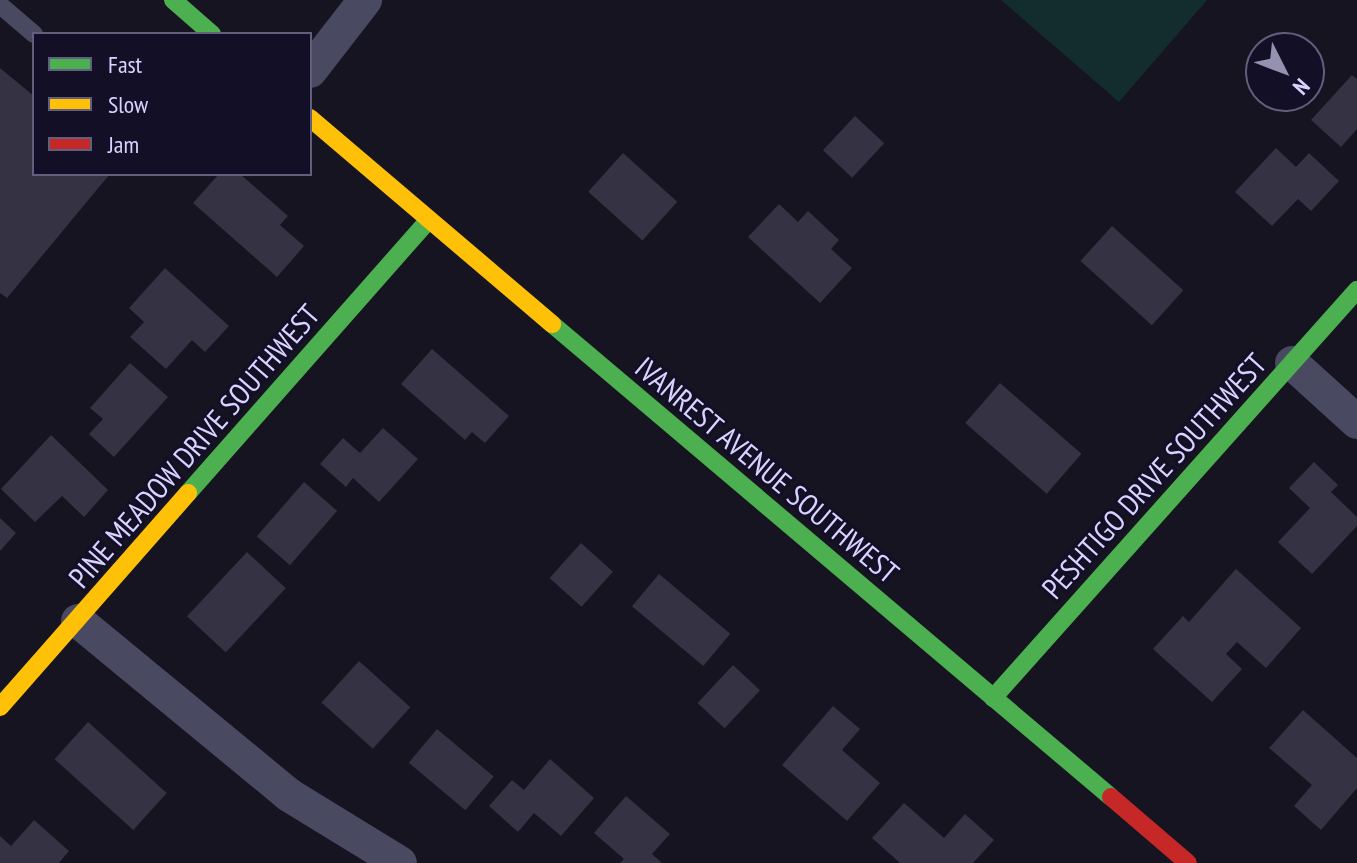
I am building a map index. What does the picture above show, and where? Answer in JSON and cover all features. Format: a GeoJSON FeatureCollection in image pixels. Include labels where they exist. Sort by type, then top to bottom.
{"type":"FeatureCollection","features":[{"type":"Feature","properties":{"kind":"street"},"geometry":{"type":"LineString","coordinates":[[173,0],[210,32]]}},
{"type":"Feature","properties":{"kind":"street"},"geometry":{"type":"LineString","coordinates":[[312,68],[365,0]]}},
{"type":"Feature","properties":{"kind":"street","name":"IVANREST AVENUE SOUTHWEST"},"geometry":{"type":"LineString","coordinates":[[312,120],[1188,863]]}},
{"type":"Feature","properties":{"kind":"street","name":"PINE MEADOW DRIVE SOUTHWEST"},"geometry":{"type":"LineString","coordinates":[[0,707],[429,220]]}},
{"type":"Feature","properties":{"kind":"street","name":"PESHTIGO DRIVE SOUTHWEST"},"geometry":{"type":"LineString","coordinates":[[993,698],[1357,290]]}},
{"type":"Feature","properties":{"kind":"street"},"geometry":{"type":"LineString","coordinates":[[1292,363],[1357,422]]}},
{"type":"Feature","properties":{"kind":"street"},"geometry":{"type":"LineString","coordinates":[[78,621],[289,795],[392,861]]}},
{"type":"Feature","properties":{"kind":"lane"},"geometry":{"type":"LineString","coordinates":[[0,5],[32,32]]}},
{"type":"Feature","properties":{"kind":"green space"},"geometry":{"type":"Polygon","coordinates":[[[1001,0],[1207,0],[1119,102],[1001,0]]]}},
{"type":"Feature","properties":{"kind":"building"},"geometry":{"type":"Polygon","coordinates":[[[0,68],[32,94],[32,176],[108,176],[7,298],[0,293],[0,68]]]}},
{"type":"Feature","properties":{"kind":"building"},"geometry":{"type":"Polygon","coordinates":[[[1352,75],[1357,79],[1357,129],[1341,147],[1311,120],[1318,112],[1325,112],[1325,105],[1352,75]]]}},
{"type":"Feature","properties":{"kind":"building"},"geometry":{"type":"Polygon","coordinates":[[[855,116],[884,143],[852,178],[823,150],[855,116]]]}},
{"type":"Feature","properties":{"kind":"building"},"geometry":{"type":"Polygon","coordinates":[[[1276,148],[1296,167],[1309,153],[1339,181],[1311,211],[1298,199],[1272,226],[1235,192],[1276,148]]]}},
{"type":"Feature","properties":{"kind":"building"},"geometry":{"type":"Polygon","coordinates":[[[623,153],[677,202],[642,240],[588,192],[623,153]]]}},
{"type":"Feature","properties":{"kind":"building"},"geometry":{"type":"Polygon","coordinates":[[[217,176],[242,176],[288,216],[280,225],[304,246],[277,277],[193,203],[217,176]]]}},
{"type":"Feature","properties":{"kind":"building"},"geometry":{"type":"Polygon","coordinates":[[[779,204],[798,222],[808,211],[839,240],[831,249],[852,268],[820,303],[748,237],[779,204]]]}},
{"type":"Feature","properties":{"kind":"building"},"geometry":{"type":"Polygon","coordinates":[[[1112,226],[1183,290],[1152,325],[1081,261],[1112,226]]]}},
{"type":"Feature","properties":{"kind":"building"},"geometry":{"type":"Polygon","coordinates":[[[165,268],[229,326],[205,352],[192,340],[166,369],[130,337],[144,322],[129,308],[165,268]]]}},
{"type":"Feature","properties":{"kind":"building"},"geometry":{"type":"Polygon","coordinates":[[[432,349],[509,416],[485,443],[472,432],[465,440],[401,384],[432,349]]]}},
{"type":"Feature","properties":{"kind":"building"},"geometry":{"type":"Polygon","coordinates":[[[130,363],[168,397],[114,457],[89,434],[103,419],[90,408],[130,363]]]}},
{"type":"Feature","properties":{"kind":"building"},"geometry":{"type":"Polygon","coordinates":[[[1000,383],[1082,454],[1047,494],[965,423],[1000,383]]]}},
{"type":"Feature","properties":{"kind":"building"},"geometry":{"type":"Polygon","coordinates":[[[383,428],[418,459],[379,502],[353,478],[346,487],[320,464],[343,438],[360,453],[383,428]]]}},
{"type":"Feature","properties":{"kind":"building"},"geometry":{"type":"Polygon","coordinates":[[[51,435],[108,490],[84,517],[62,496],[35,522],[1,489],[51,435]]]}},
{"type":"Feature","properties":{"kind":"building"},"geometry":{"type":"Polygon","coordinates":[[[1314,462],[1338,485],[1331,492],[1357,517],[1357,526],[1312,574],[1278,542],[1310,508],[1289,488],[1314,462]]]}},
{"type":"Feature","properties":{"kind":"building"},"geometry":{"type":"Polygon","coordinates":[[[304,482],[337,511],[290,565],[257,536],[304,482]]]}},
{"type":"Feature","properties":{"kind":"building"},"geometry":{"type":"Polygon","coordinates":[[[0,518],[16,533],[0,551],[0,518]]]}},
{"type":"Feature","properties":{"kind":"building"},"geometry":{"type":"Polygon","coordinates":[[[581,543],[613,572],[582,607],[550,578],[581,543]]]}},
{"type":"Feature","properties":{"kind":"building"},"geometry":{"type":"Polygon","coordinates":[[[247,552],[286,588],[226,653],[187,616],[247,552]]]}},
{"type":"Feature","properties":{"kind":"building"},"geometry":{"type":"Polygon","coordinates":[[[1236,569],[1301,628],[1266,668],[1237,642],[1226,654],[1242,669],[1212,702],[1153,649],[1183,616],[1189,622],[1236,569]]]}},
{"type":"Feature","properties":{"kind":"building"},"geometry":{"type":"Polygon","coordinates":[[[659,574],[730,634],[703,666],[632,606],[659,574]]]}},
{"type":"Feature","properties":{"kind":"building"},"geometry":{"type":"Polygon","coordinates":[[[359,661],[410,707],[373,749],[322,703],[359,661]]]}},
{"type":"Feature","properties":{"kind":"building"},"geometry":{"type":"Polygon","coordinates":[[[733,665],[760,690],[725,728],[698,703],[733,665]]]}},
{"type":"Feature","properties":{"kind":"building"},"geometry":{"type":"Polygon","coordinates":[[[833,706],[860,729],[842,750],[880,783],[847,821],[782,765],[833,706]]]}},
{"type":"Feature","properties":{"kind":"building"},"geometry":{"type":"Polygon","coordinates":[[[1303,710],[1357,758],[1357,788],[1321,830],[1294,806],[1312,785],[1269,748],[1303,710]]]}},
{"type":"Feature","properties":{"kind":"building"},"geometry":{"type":"Polygon","coordinates":[[[88,722],[167,793],[133,830],[55,759],[88,722]]]}},
{"type":"Feature","properties":{"kind":"building"},"geometry":{"type":"Polygon","coordinates":[[[437,729],[494,777],[465,810],[409,763],[437,729]]]}},
{"type":"Feature","properties":{"kind":"building"},"geometry":{"type":"Polygon","coordinates":[[[550,759],[594,798],[561,836],[534,813],[518,832],[489,806],[512,780],[524,790],[550,759]]]}},
{"type":"Feature","properties":{"kind":"building"},"geometry":{"type":"Polygon","coordinates":[[[626,796],[670,834],[652,854],[662,863],[620,863],[624,859],[594,833],[626,796]]]}},
{"type":"Feature","properties":{"kind":"building"},"geometry":{"type":"Polygon","coordinates":[[[904,803],[944,838],[965,814],[994,840],[973,863],[900,863],[872,838],[904,803]]]}},
{"type":"Feature","properties":{"kind":"building"},"geometry":{"type":"Polygon","coordinates":[[[34,820],[69,851],[59,863],[0,863],[0,836],[11,846],[34,820]]]}},
{"type":"Feature","properties":{"kind":"traffic: fast"},"geometry":{"type":"LineString","coordinates":[[173,0],[210,32]]}},
{"type":"Feature","properties":{"kind":"traffic: fast"},"geometry":{"type":"LineString","coordinates":[[188,493],[429,220]]}},
{"type":"Feature","properties":{"kind":"traffic: fast"},"geometry":{"type":"LineString","coordinates":[[993,698],[1357,290]]}},
{"type":"Feature","properties":{"kind":"traffic: fast"},"geometry":{"type":"LineString","coordinates":[[552,324],[1111,797]]}},
{"type":"Feature","properties":{"kind":"traffic: slow"},"geometry":{"type":"LineString","coordinates":[[312,120],[552,324]]}},
{"type":"Feature","properties":{"kind":"traffic: slow"},"geometry":{"type":"LineString","coordinates":[[0,707],[188,493]]}},
{"type":"Feature","properties":{"kind":"traffic: jam"},"geometry":{"type":"LineString","coordinates":[[1111,797],[1188,863]]}}]}
